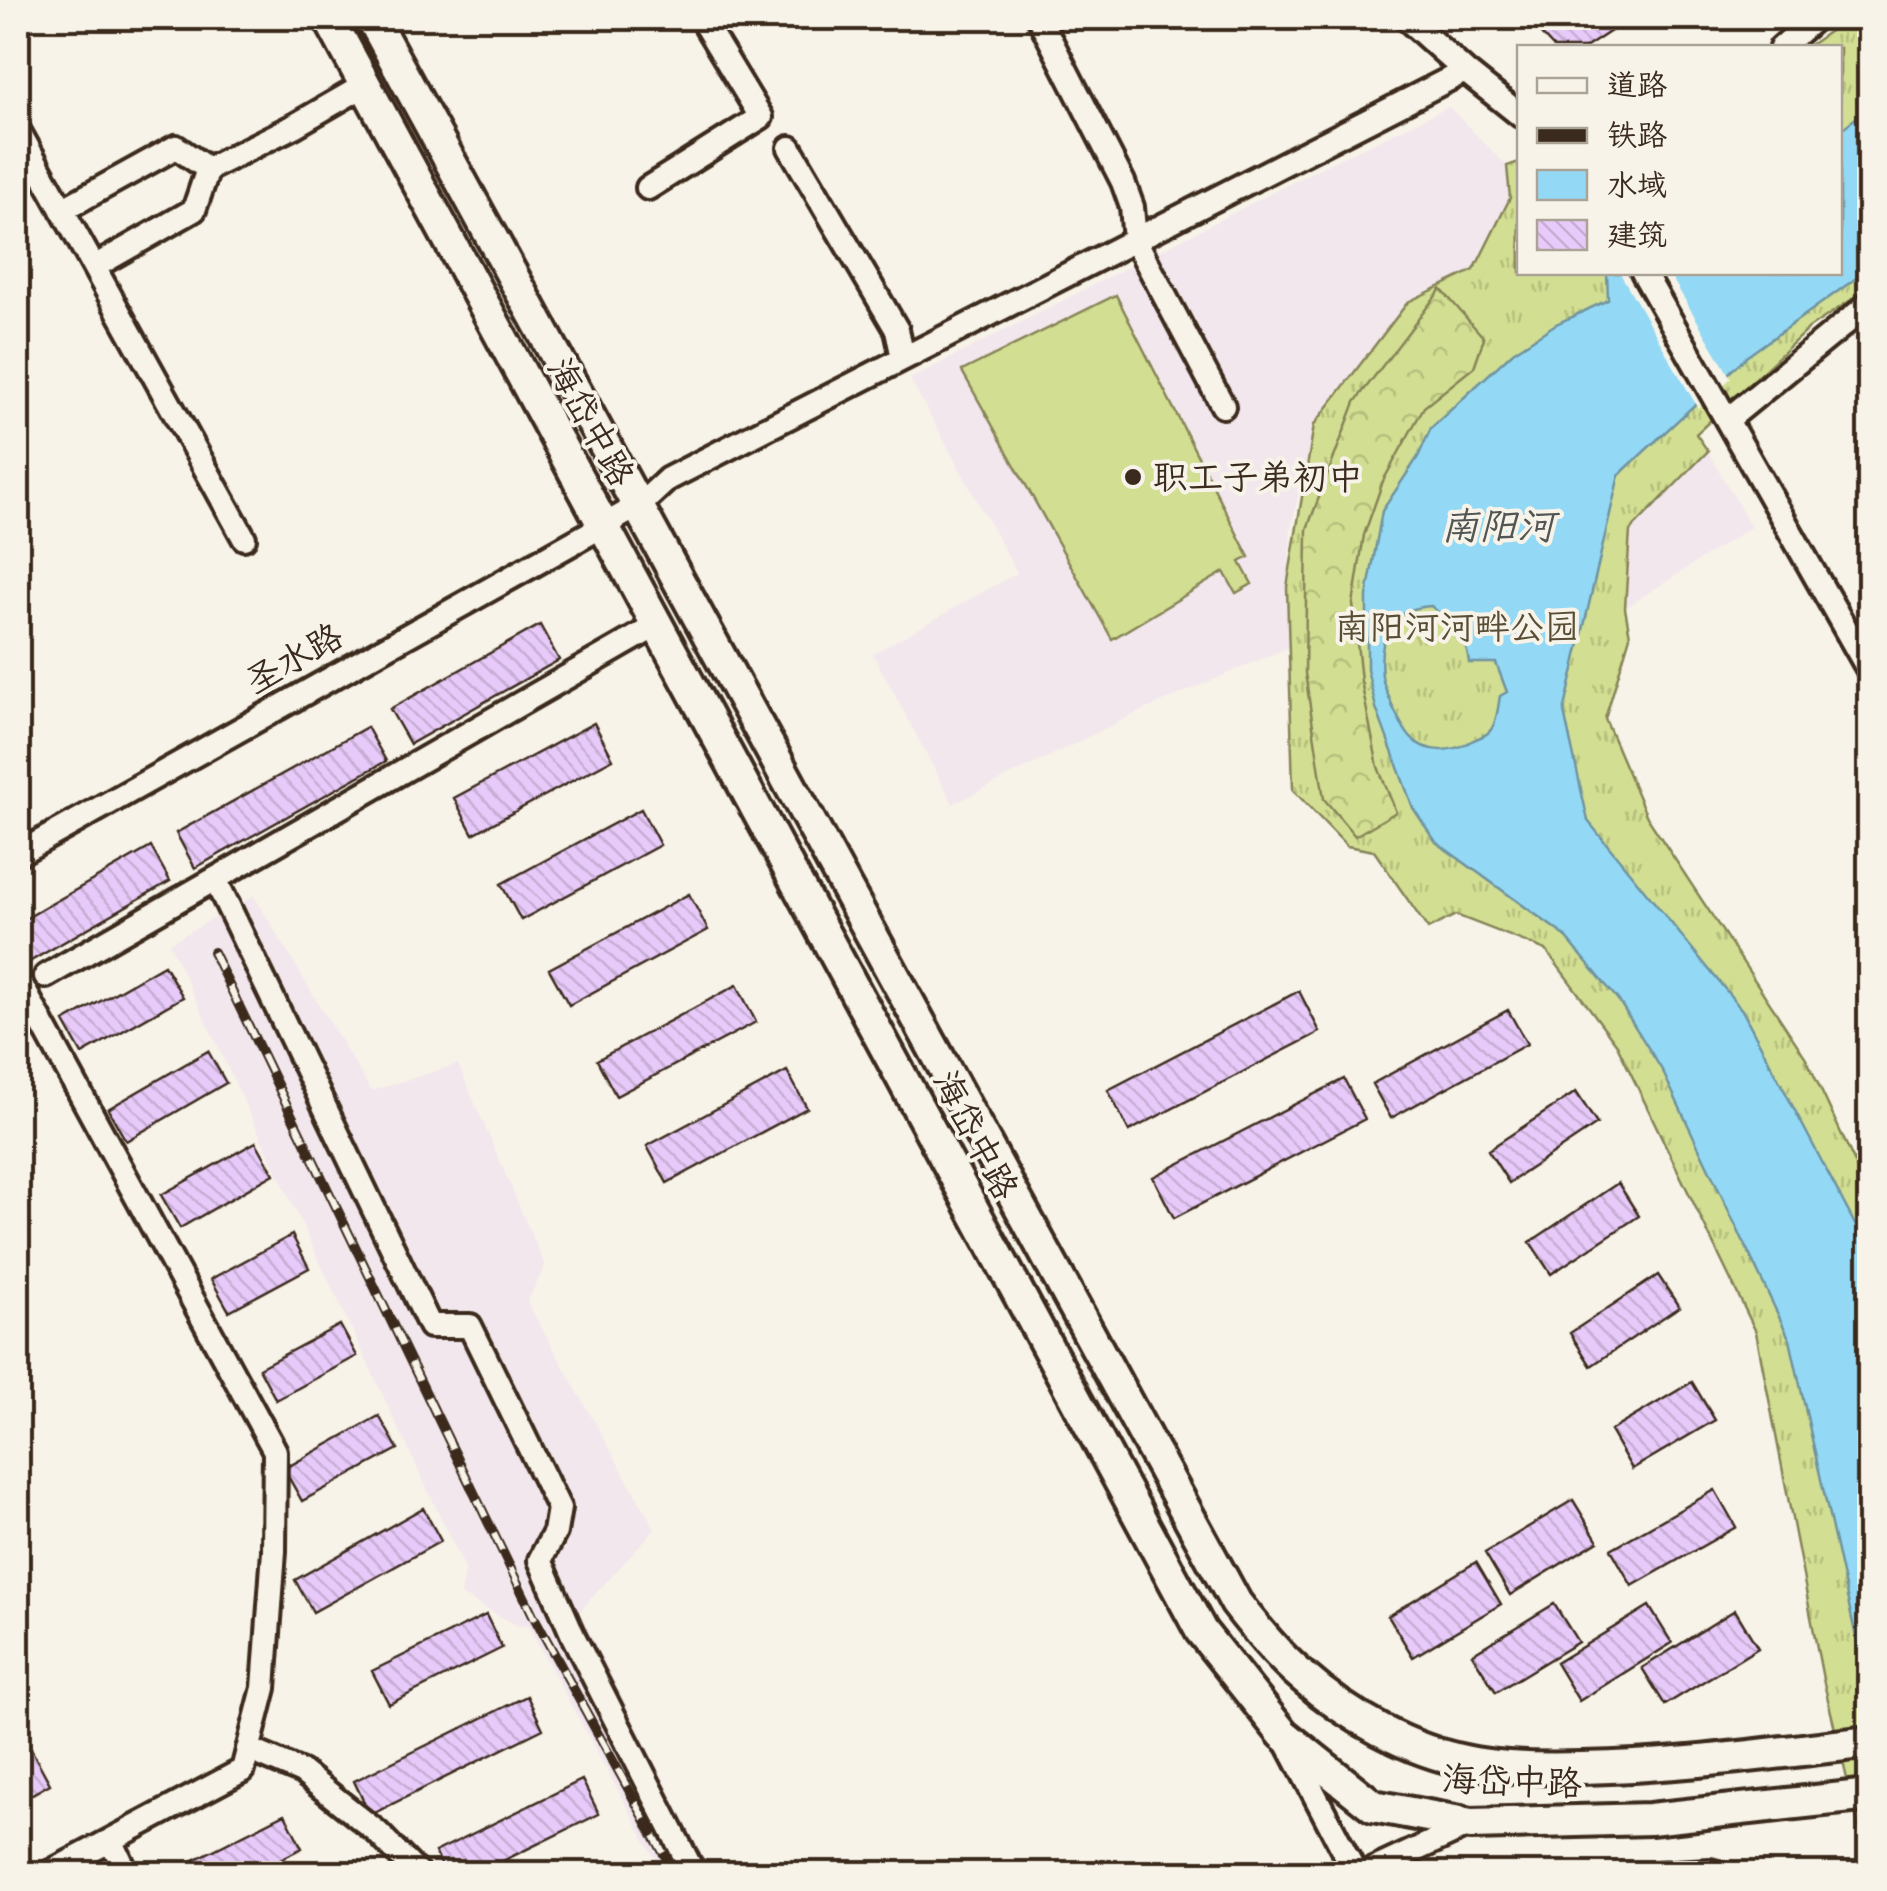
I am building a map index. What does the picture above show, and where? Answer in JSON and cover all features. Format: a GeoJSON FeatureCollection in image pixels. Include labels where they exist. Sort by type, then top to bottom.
{"type":"FeatureCollection","features":[{"type":"Feature","properties":{"kind":"main road","name":"海岱中路"},"geometry":{"type":"LineString","coordinates":[[329,18],[1201,1631],[1283,1734],[1373,1806],[1471,1824],[1650,1819],[1870,1795]]}},
{"type":"Feature","properties":{"kind":"main road","name":"海岱中路"},"geometry":{"type":"LineString","coordinates":[[372,18],[1236,1603],[1266,1640],[1302,1676],[1340,1705],[1415,1746],[1469,1762],[1548,1768],[1641,1767],[1870,1742]]}},
{"type":"Feature","properties":{"kind":"street"},"geometry":{"type":"LineString","coordinates":[[648,188],[761,116],[700,18]]}},
{"type":"Feature","properties":{"kind":"street"},"geometry":{"type":"LineString","coordinates":[[1039,18],[1123,182],[1132,207],[1136,240],[1223,406]]}},
{"type":"Feature","properties":{"kind":"street"},"geometry":{"type":"LineString","coordinates":[[1406,18],[1517,113]]}},
{"type":"Feature","properties":{"kind":"street"},"geometry":{"type":"LineString","coordinates":[[1784,45],[1815,18]]}},
{"type":"Feature","properties":{"kind":"street","name":"圣水路"},"geometry":{"type":"LineString","coordinates":[[18,854],[640,504],[668,479],[1465,71]]}},
{"type":"Feature","properties":{"kind":"street"},"geometry":{"type":"LineString","coordinates":[[94,267],[194,210],[208,169],[366,85]]}},
{"type":"Feature","properties":{"kind":"street"},"geometry":{"type":"LineString","coordinates":[[18,130],[244,538]]}},
{"type":"Feature","properties":{"kind":"street"},"geometry":{"type":"LineString","coordinates":[[62,210],[176,147],[208,169]]}},
{"type":"Feature","properties":{"kind":"street"},"geometry":{"type":"LineString","coordinates":[[790,148],[896,330],[903,358]]}},
{"type":"Feature","properties":{"kind":"street"},"geometry":{"type":"LineString","coordinates":[[1645,275],[1870,672]]}},
{"type":"Feature","properties":{"kind":"street"},"geometry":{"type":"LineString","coordinates":[[1722,411],[1870,303]]}},
{"type":"Feature","properties":{"kind":"street"},"geometry":{"type":"LineString","coordinates":[[46,976],[659,624]]}},
{"type":"Feature","properties":{"kind":"street"},"geometry":{"type":"LineString","coordinates":[[215,880],[430,1326],[470,1326],[560,1508],[555,1532],[540,1560],[574,1638],[694,1874]]}},
{"type":"Feature","properties":{"kind":"street"},"geometry":{"type":"LineString","coordinates":[[18,978],[275,1450],[274,1551],[264,1688],[242,1770],[47,1874]]}},
{"type":"Feature","properties":{"kind":"street"},"geometry":{"type":"LineString","coordinates":[[1283,1734],[1356,1874]]}},
{"type":"Feature","properties":{"kind":"street"},"geometry":{"type":"LineString","coordinates":[[248,1749],[302,1772],[377,1832],[418,1874]]}},
{"type":"Feature","properties":{"kind":"street"},"geometry":{"type":"LineString","coordinates":[[1364,1874],[1393,1868],[1471,1824]]}},
{"type":"Feature","properties":{"kind":"street"},"geometry":{"type":"LineString","coordinates":[[111,1840],[127,1874]]}},
{"type":"Feature","properties":{"kind":"street"},"geometry":{"type":"LineString","coordinates":[[1657,1874],[1722,1874]]}},
{"type":"Feature","properties":{"kind":"shaded area","name":"职工子弟初中"},"geometry":{"type":"Polygon","coordinates":[[[1449,107],[1507,166],[1510,198],[1474,270],[1408,302],[1314,425],[1291,528],[1287,587],[1289,647],[1137,713],[953,804],[873,654],[1017,573],[910,379],[1336,160],[1449,107]]]}},
{"type":"Feature","properties":{"kind":"shaded area"},"geometry":{"type":"Polygon","coordinates":[[[1708,451],[1751,527],[1625,608],[1630,531],[1708,451]]]}},
{"type":"Feature","properties":{"kind":"shaded area"},"geometry":{"type":"Polygon","coordinates":[[[254,896],[371,1091],[458,1064],[545,1266],[527,1302],[655,1529],[579,1612],[711,1873],[663,1873],[528,1626],[518,1626],[461,1595],[465,1569],[169,943],[254,896]]]}},
{"type":"Feature","properties":{"kind":"green space","name":"南阳河河畔公园"},"geometry":{"type":"Polygon","coordinates":[[[1849,18],[1869,18],[1869,288],[1809,328],[1696,434],[1708,451],[1630,531],[1625,608],[1630,636],[1605,719],[1647,817],[1806,1058],[1869,1193],[1869,1870],[1823,1679],[1756,1332],[1617,1045],[1546,950],[1456,915],[1428,929],[1374,851],[1347,846],[1293,790],[1287,587],[1314,425],[1408,302],[1474,270],[1510,198],[1507,166],[1517,163],[1517,275],[1842,275],[1842,45],[1810,45],[1849,18]]]}},
{"type":"Feature","properties":{"kind":"green space"},"geometry":{"type":"Polygon","coordinates":[[[1441,289],[1484,338],[1474,367],[1424,407],[1383,481],[1364,535],[1353,604],[1361,681],[1378,767],[1396,812],[1355,836],[1324,799],[1305,673],[1307,529],[1355,402],[1441,289]]]}},
{"type":"Feature","properties":{"kind":"green space"},"geometry":{"type":"Polygon","coordinates":[[[1116,295],[1249,557],[1240,562],[1252,584],[1236,593],[1224,572],[1112,639],[962,371],[1116,295]]]}},
{"type":"Feature","properties":{"kind":"water","name":"南阳河"},"geometry":{"type":"Polygon","coordinates":[[[1869,108],[1869,269],[1746,357],[1619,475],[1564,712],[1588,821],[1742,1010],[1869,1251],[1869,1708],[1790,1340],[1662,1070],[1619,1001],[1565,936],[1436,842],[1413,808],[1376,708],[1367,669],[1367,596],[1382,511],[1418,457],[1431,428],[1513,352],[1556,324],[1608,300],[1607,275],[1842,275],[1842,128],[1869,108]],[[1431,606],[1405,612],[1390,628],[1382,649],[1385,687],[1405,731],[1424,747],[1439,750],[1461,746],[1489,732],[1500,696],[1507,692],[1496,663],[1469,663],[1468,653],[1451,624],[1431,606]]]}},
{"type":"Feature","properties":{"kind":"pier"},"geometry":{"type":"Polygon","coordinates":[[[1621,275],[1670,275],[1731,378],[1698,408],[1621,275]]]}},
{"type":"Feature","properties":{"kind":"building"},"geometry":{"type":"Polygon","coordinates":[[[1561,18],[1631,18],[1590,45],[1551,45],[1539,32],[1561,18]]]}},
{"type":"Feature","properties":{"kind":"building"},"geometry":{"type":"Polygon","coordinates":[[[540,625],[559,660],[410,744],[390,709],[540,625]]]}},
{"type":"Feature","properties":{"kind":"building"},"geometry":{"type":"Polygon","coordinates":[[[594,723],[613,759],[473,834],[454,798],[594,723]]]}},
{"type":"Feature","properties":{"kind":"building"},"geometry":{"type":"Polygon","coordinates":[[[367,727],[386,761],[195,868],[176,833],[367,727]]]}},
{"type":"Feature","properties":{"kind":"building"},"geometry":{"type":"Polygon","coordinates":[[[641,809],[660,845],[521,920],[501,884],[641,809]]]}},
{"type":"Feature","properties":{"kind":"building"},"geometry":{"type":"Polygon","coordinates":[[[151,847],[170,881],[29,962],[18,942],[18,923],[151,847]]]}},
{"type":"Feature","properties":{"kind":"building"},"geometry":{"type":"Polygon","coordinates":[[[689,894],[708,930],[569,1005],[549,969],[689,894]]]}},
{"type":"Feature","properties":{"kind":"building"},"geometry":{"type":"Polygon","coordinates":[[[164,965],[183,997],[82,1054],[64,1022],[164,965]]]}},
{"type":"Feature","properties":{"kind":"building"},"geometry":{"type":"Polygon","coordinates":[[[737,985],[756,1022],[616,1096],[597,1060],[737,985]]]}},
{"type":"Feature","properties":{"kind":"building"},"geometry":{"type":"Polygon","coordinates":[[[1299,991],[1320,1032],[1129,1131],[1108,1090],[1299,991]]]}},
{"type":"Feature","properties":{"kind":"building"},"geometry":{"type":"Polygon","coordinates":[[[1508,1010],[1527,1044],[1391,1118],[1372,1084],[1508,1010]]]}},
{"type":"Feature","properties":{"kind":"building"},"geometry":{"type":"Polygon","coordinates":[[[208,1051],[226,1083],[126,1141],[108,1109],[208,1051]]]}},
{"type":"Feature","properties":{"kind":"building"},"geometry":{"type":"Polygon","coordinates":[[[787,1071],[807,1108],[667,1183],[647,1146],[787,1071]]]}},
{"type":"Feature","properties":{"kind":"building"},"geometry":{"type":"Polygon","coordinates":[[[1344,1079],[1365,1119],[1174,1218],[1153,1177],[1344,1079]]]}},
{"type":"Feature","properties":{"kind":"building"},"geometry":{"type":"Polygon","coordinates":[[[1576,1092],[1597,1124],[1509,1183],[1488,1150],[1576,1092]]]}},
{"type":"Feature","properties":{"kind":"building"},"geometry":{"type":"Polygon","coordinates":[[[256,1142],[274,1174],[180,1228],[161,1195],[256,1142]]]}},
{"type":"Feature","properties":{"kind":"building"},"geometry":{"type":"Polygon","coordinates":[[[1618,1183],[1639,1216],[1551,1274],[1530,1242],[1618,1183]]]}},
{"type":"Feature","properties":{"kind":"building"},"geometry":{"type":"Polygon","coordinates":[[[292,1235],[309,1268],[229,1311],[211,1279],[292,1235]]]}},
{"type":"Feature","properties":{"kind":"building"},"geometry":{"type":"Polygon","coordinates":[[[1658,1275],[1679,1307],[1591,1366],[1570,1333],[1658,1275]]]}},
{"type":"Feature","properties":{"kind":"building"},"geometry":{"type":"Polygon","coordinates":[[[340,1325],[357,1356],[276,1400],[259,1368],[340,1325]]]}},
{"type":"Feature","properties":{"kind":"building"},"geometry":{"type":"Polygon","coordinates":[[[1692,1382],[1715,1420],[1632,1469],[1610,1431],[1692,1382]]]}},
{"type":"Feature","properties":{"kind":"building"},"geometry":{"type":"Polygon","coordinates":[[[379,1416],[398,1449],[302,1501],[284,1469],[379,1416]]]}},
{"type":"Feature","properties":{"kind":"building"},"geometry":{"type":"Polygon","coordinates":[[[1715,1490],[1736,1527],[1632,1586],[1611,1549],[1715,1490]]]}},
{"type":"Feature","properties":{"kind":"building"},"geometry":{"type":"Polygon","coordinates":[[[1573,1500],[1598,1541],[1510,1595],[1485,1553],[1573,1500]]]}},
{"type":"Feature","properties":{"kind":"building"},"geometry":{"type":"Polygon","coordinates":[[[423,1508],[441,1541],[313,1612],[295,1580],[423,1508]]]}},
{"type":"Feature","properties":{"kind":"building"},"geometry":{"type":"Polygon","coordinates":[[[1476,1562],[1501,1604],[1413,1657],[1388,1616],[1476,1562]]]}},
{"type":"Feature","properties":{"kind":"building"},"geometry":{"type":"Polygon","coordinates":[[[1554,1604],[1578,1642],[1496,1692],[1472,1654],[1554,1604]]]}},
{"type":"Feature","properties":{"kind":"building"},"geometry":{"type":"Polygon","coordinates":[[[1649,1606],[1672,1643],[1579,1701],[1556,1663],[1649,1606]]]}},
{"type":"Feature","properties":{"kind":"building"},"geometry":{"type":"Polygon","coordinates":[[[1735,1610],[1758,1648],[1665,1705],[1642,1668],[1735,1610]]]}},
{"type":"Feature","properties":{"kind":"building"},"geometry":{"type":"Polygon","coordinates":[[[486,1615],[502,1648],[389,1704],[372,1671],[486,1615]]]}},
{"type":"Feature","properties":{"kind":"building"},"geometry":{"type":"Polygon","coordinates":[[[527,1696],[543,1729],[370,1815],[354,1781],[527,1696]]]}},
{"type":"Feature","properties":{"kind":"building"},"geometry":{"type":"Polygon","coordinates":[[[31,1749],[50,1784],[18,1802],[18,1756],[31,1749]]]}},
{"type":"Feature","properties":{"kind":"building"},"geometry":{"type":"Polygon","coordinates":[[[582,1780],[599,1814],[476,1874],[446,1874],[435,1852],[582,1780]]]}},
{"type":"Feature","properties":{"kind":"building"},"geometry":{"type":"Polygon","coordinates":[[[285,1814],[302,1848],[251,1874],[166,1874],[285,1814]]]}},
{"type":"Feature","properties":{"kind":"building"},"geometry":{"type":"Polygon","coordinates":[[[641,1860],[648,1874],[615,1874],[641,1860]]]}},
{"type":"Feature","properties":{"kind":"railway"},"geometry":{"type":"LineString","coordinates":[[213,952],[534,1617],[675,1874]]}},
{"type":"Feature","properties":{"kind":"place","name":"职工子弟初中"},"geometry":{"type":"Point","coordinates":[1133,477]}}]}
